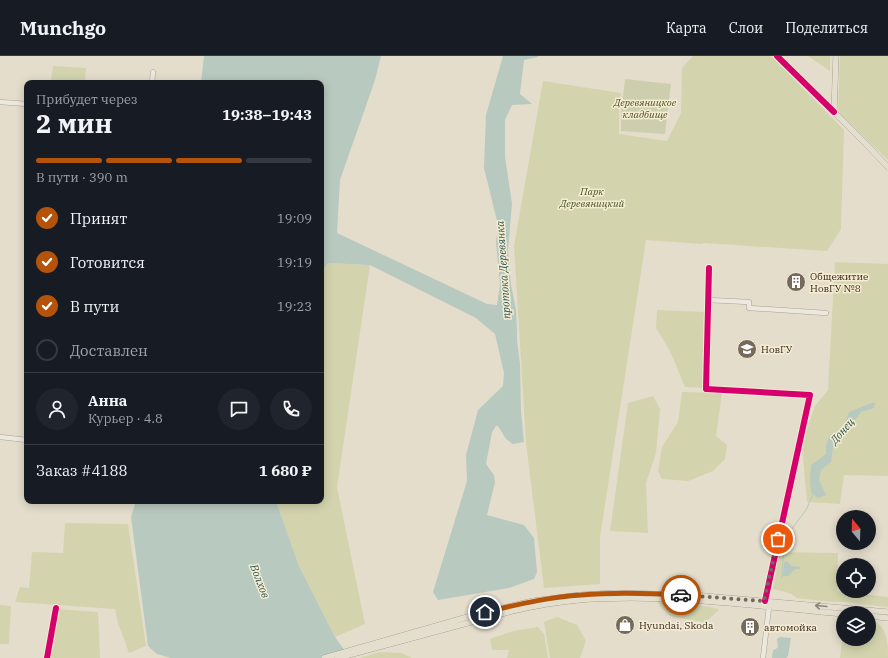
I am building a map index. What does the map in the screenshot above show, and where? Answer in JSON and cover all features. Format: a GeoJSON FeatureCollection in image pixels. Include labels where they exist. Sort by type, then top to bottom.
{"type":"FeatureCollection","features":[{"type":"Feature","properties":{"kind":"main road"},"geometry":{"type":"LineString","coordinates":[[836,56],[834,112],[888,167]]}},
{"type":"Feature","properties":{"kind":"main road"},"geometry":{"type":"LineString","coordinates":[[324,658],[415,634],[512,611],[566,601],[603,598],[634,598],[764,601],[888,612]]}},
{"type":"Feature","properties":{"kind":"main road"},"geometry":{"type":"LineString","coordinates":[[724,600],[769,607],[836,613]]}},
{"type":"Feature","properties":{"kind":"main road"},"geometry":{"type":"LineString","coordinates":[[876,617],[888,618]]}},
{"type":"Feature","properties":{"kind":"main road"},"geometry":{"type":"LineString","coordinates":[[338,658],[415,634]]}},
{"type":"Feature","properties":{"kind":"street"},"geometry":{"type":"LineString","coordinates":[[777,56],[834,112]]}},
{"type":"Feature","properties":{"kind":"street"},"geometry":{"type":"LineString","coordinates":[[152,80],[153,72]]}},
{"type":"Feature","properties":{"kind":"street"},"geometry":{"type":"LineString","coordinates":[[0,102],[24,104]]}},
{"type":"Feature","properties":{"kind":"street"},"geometry":{"type":"LineString","coordinates":[[709,268],[706,389],[810,395],[764,601]]}},
{"type":"Feature","properties":{"kind":"street"},"geometry":{"type":"LineString","coordinates":[[708,300],[749,302],[749,308],[826,313]]}},
{"type":"Feature","properties":{"kind":"street"},"geometry":{"type":"LineString","coordinates":[[0,437],[24,440]]}},
{"type":"Feature","properties":{"kind":"street"},"geometry":{"type":"LineString","coordinates":[[763,658],[769,607]]}},
{"type":"Feature","properties":{"kind":"street"},"geometry":{"type":"LineString","coordinates":[[47,658],[56,608]]}},
{"type":"Feature","properties":{"kind":"green space","name":"Парк Деревяницкий"},"geometry":{"type":"Polygon","coordinates":[[[693,56],[771,56],[844,130],[841,229],[827,251],[646,240],[600,537],[600,584],[544,588],[526,443],[514,246],[543,81],[621,93],[619,134],[667,141],[681,113],[682,68],[693,56]]]}},
{"type":"Feature","properties":{"kind":"green space"},"geometry":{"type":"Polygon","coordinates":[[[808,56],[830,56],[830,71],[808,56]]]}},
{"type":"Feature","properties":{"kind":"green space"},"geometry":{"type":"Polygon","coordinates":[[[840,56],[888,56],[888,160],[838,112],[840,56]]]}},
{"type":"Feature","properties":{"kind":"green space"},"geometry":{"type":"Polygon","coordinates":[[[53,66],[86,68],[85,80],[51,80],[53,66]]]}},
{"type":"Feature","properties":{"kind":"green space","name":"Деревяницкое кладбище"},"geometry":{"type":"Polygon","coordinates":[[[625,79],[671,84],[665,134],[621,131],[621,114],[625,79]]]}},
{"type":"Feature","properties":{"kind":"green space"},"geometry":{"type":"Polygon","coordinates":[[[835,262],[888,264],[888,476],[844,475],[840,504],[807,502],[802,444],[815,406],[828,390],[835,262]]]}},
{"type":"Feature","properties":{"kind":"green space"},"geometry":{"type":"Polygon","coordinates":[[[328,263],[370,265],[337,487],[365,624],[335,637],[299,566],[277,504],[324,504],[324,268],[328,263]]]}},
{"type":"Feature","properties":{"kind":"green space"},"geometry":{"type":"Polygon","coordinates":[[[657,310],[704,312],[702,388],[685,387],[670,351],[656,328],[657,310]]]}},
{"type":"Feature","properties":{"kind":"green space"},"geometry":{"type":"Polygon","coordinates":[[[682,392],[722,393],[716,436],[727,445],[725,459],[713,471],[688,481],[662,479],[658,471],[662,447],[678,422],[682,392]]]}},
{"type":"Feature","properties":{"kind":"green space"},"geometry":{"type":"Polygon","coordinates":[[[653,396],[660,409],[656,453],[646,483],[648,533],[610,531],[628,403],[653,396]]]}},
{"type":"Feature","properties":{"kind":"green space"},"geometry":{"type":"Polygon","coordinates":[[[65,523],[128,524],[146,646],[129,653],[118,623],[115,609],[15,602],[20,587],[29,588],[32,552],[63,553],[65,523]]]}},
{"type":"Feature","properties":{"kind":"green space"},"geometry":{"type":"Polygon","coordinates":[[[779,552],[838,553],[838,558],[836,558],[836,598],[876,598],[876,596],[888,597],[888,607],[797,598],[789,593],[773,589],[779,552]]]}},
{"type":"Feature","properties":{"kind":"green space"},"geometry":{"type":"Polygon","coordinates":[[[659,601],[710,607],[719,610],[708,620],[703,622],[670,616],[658,603],[659,601]]]}},
{"type":"Feature","properties":{"kind":"green space"},"geometry":{"type":"Polygon","coordinates":[[[0,605],[11,606],[9,644],[0,644],[0,605]]]}},
{"type":"Feature","properties":{"kind":"green space"},"geometry":{"type":"Polygon","coordinates":[[[57,609],[98,612],[100,658],[48,658],[57,609]]]}},
{"type":"Feature","properties":{"kind":"green space"},"geometry":{"type":"Polygon","coordinates":[[[557,617],[577,625],[586,641],[580,658],[550,658],[544,622],[557,617]]]}},
{"type":"Feature","properties":{"kind":"green space"},"geometry":{"type":"Polygon","coordinates":[[[876,624],[880,626],[886,635],[888,658],[840,658],[841,646],[876,646],[876,624]]]}},
{"type":"Feature","properties":{"kind":"green space"},"geometry":{"type":"Polygon","coordinates":[[[538,627],[544,634],[548,658],[507,658],[509,650],[492,650],[490,639],[513,631],[538,627]]]}},
{"type":"Feature","properties":{"kind":"green space"},"geometry":{"type":"Polygon","coordinates":[[[380,652],[402,653],[412,658],[359,658],[380,652]]]}},
{"type":"Feature","properties":{"kind":"water","name":"протока Деревянка"},"geometry":{"type":"Polygon","coordinates":[[[204,56],[381,56],[375,80],[340,180],[337,233],[487,304],[497,305],[500,285],[496,242],[498,225],[484,168],[486,115],[503,56],[538,56],[524,60],[520,94],[532,104],[512,105],[505,120],[505,157],[512,204],[508,250],[511,285],[516,309],[524,442],[513,444],[506,439],[498,426],[496,426],[492,432],[486,464],[494,475],[495,482],[487,515],[524,525],[534,538],[537,572],[534,579],[509,588],[438,600],[433,592],[467,481],[466,455],[478,410],[503,386],[504,373],[495,334],[476,318],[370,265],[328,263],[324,268],[324,80],[201,80],[204,56]]]}},
{"type":"Feature","properties":{"kind":"water"},"geometry":{"type":"Polygon","coordinates":[[[875,403],[874,408],[861,412],[848,430],[834,441],[831,462],[821,470],[819,480],[826,495],[818,498],[811,492],[811,465],[826,454],[826,445],[829,437],[843,428],[849,412],[875,403]]]}},
{"type":"Feature","properties":{"kind":"water","name":"Волхов"},"geometry":{"type":"Polygon","coordinates":[[[135,504],[277,504],[299,566],[335,637],[350,658],[171,658],[157,654],[148,646],[131,517],[135,504]]]}},
{"type":"Feature","properties":{"kind":"water"},"geometry":{"type":"Polygon","coordinates":[[[785,561],[791,566],[800,567],[800,569],[795,570],[788,576],[783,576],[785,561]]]}},
{"type":"Feature","properties":{"kind":"water"},"geometry":{"type":"Polygon","coordinates":[[[780,637],[791,638],[788,656],[786,658],[772,658],[773,650],[778,647],[777,639],[780,637]]]}},
{"type":"Feature","properties":{"kind":"waterway","name":"Донец"},"geometry":{"type":"LineString","coordinates":[[782,578],[783,559],[791,530],[806,510],[813,494]]}},
{"type":"Feature","properties":{"kind":"cycle path"},"geometry":{"type":"LineString","coordinates":[[777,56],[834,112]]}},
{"type":"Feature","properties":{"kind":"cycle path"},"geometry":{"type":"LineString","coordinates":[[709,268],[706,389],[810,395],[765,601]]}},
{"type":"Feature","properties":{"kind":"cycle path"},"geometry":{"type":"LineString","coordinates":[[47,658],[56,608]]}},
{"type":"Feature","properties":{"kind":"way so far"},"geometry":{"type":"LineString","coordinates":[[681,595],[764,601],[778,539]]}},
{"type":"Feature","properties":{"kind":"place","name":"Общежитие НовГУ №8"},"geometry":{"type":"Point","coordinates":[796,282]}},
{"type":"Feature","properties":{"kind":"place","name":"НовГУ"},"geometry":{"type":"Point","coordinates":[747,349]}},
{"type":"Feature","properties":{"kind":"place","name":"Hyundai, Skoda"},"geometry":{"type":"Point","coordinates":[625,625]}},
{"type":"Feature","properties":{"kind":"place","name":"автомойка"},"geometry":{"type":"Point","coordinates":[750,627]}},
{"type":"Feature","properties":{"kind":"route"},"geometry":{"type":"LineString","coordinates":[[485,612],[514,605],[580,595],[615,593],[681,595]]}}]}
